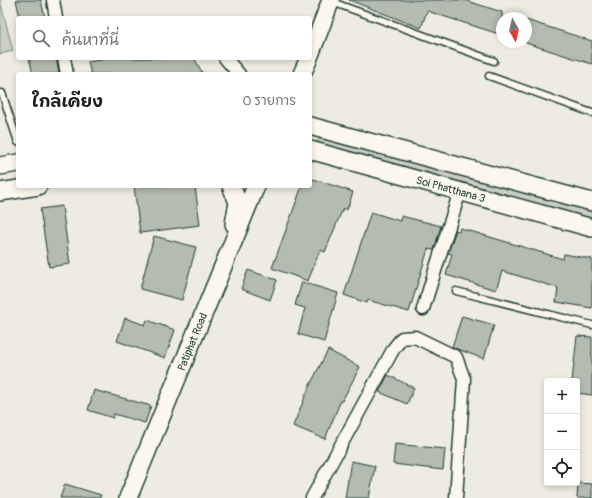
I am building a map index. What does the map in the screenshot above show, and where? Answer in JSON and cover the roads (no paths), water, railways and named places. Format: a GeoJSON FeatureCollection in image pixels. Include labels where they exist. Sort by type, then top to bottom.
{"type":"FeatureCollection","features":[{"type":"Feature","properties":{"kind":"main road"},"geometry":{"type":"LineString","coordinates":[[312,47],[330,0]]}},
{"type":"Feature","properties":{"kind":"main road"},"geometry":{"type":"LineString","coordinates":[[312,127],[592,202]]}},
{"type":"Feature","properties":{"kind":"main road","name":"Soi Phatthana 3"},"geometry":{"type":"LineString","coordinates":[[312,151],[592,228]]}},
{"type":"Feature","properties":{"kind":"main road"},"geometry":{"type":"LineString","coordinates":[[0,166],[16,163]]}},
{"type":"Feature","properties":{"kind":"main road"},"geometry":{"type":"LineString","coordinates":[[0,192],[25,188]]}},
{"type":"Feature","properties":{"kind":"main road"},"geometry":{"type":"LineString","coordinates":[[230,252],[238,202],[232,188]]}},
{"type":"Feature","properties":{"kind":"main road","name":"Patiphat Road"},"geometry":{"type":"LineString","coordinates":[[128,498],[255,188]]}},
{"type":"Feature","properties":{"kind":"street"},"geometry":{"type":"LineString","coordinates":[[53,0],[56,16]]}},
{"type":"Feature","properties":{"kind":"street"},"geometry":{"type":"LineString","coordinates":[[64,60],[68,72]]}},
{"type":"Feature","properties":{"kind":"street"},"geometry":{"type":"LineString","coordinates":[[227,60],[237,72]]}},
{"type":"Feature","properties":{"kind":"street"},"geometry":{"type":"LineString","coordinates":[[423,309],[460,191]]}},
{"type":"Feature","properties":{"kind":"street"},"geometry":{"type":"LineString","coordinates":[[312,498],[394,348],[402,338],[415,337],[456,357],[464,379],[456,498]]}},
{"type":"Feature","properties":{"kind":"lane"},"geometry":{"type":"LineString","coordinates":[[330,0],[494,61]]}},
{"type":"Feature","properties":{"kind":"lane"},"geometry":{"type":"LineString","coordinates":[[489,76],[592,113]]}},
{"type":"Feature","properties":{"kind":"lane"},"geometry":{"type":"LineString","coordinates":[[0,93],[2,93],[16,136]]}},
{"type":"Feature","properties":{"kind":"lane"},"geometry":{"type":"LineString","coordinates":[[456,291],[592,325]]}}]}
